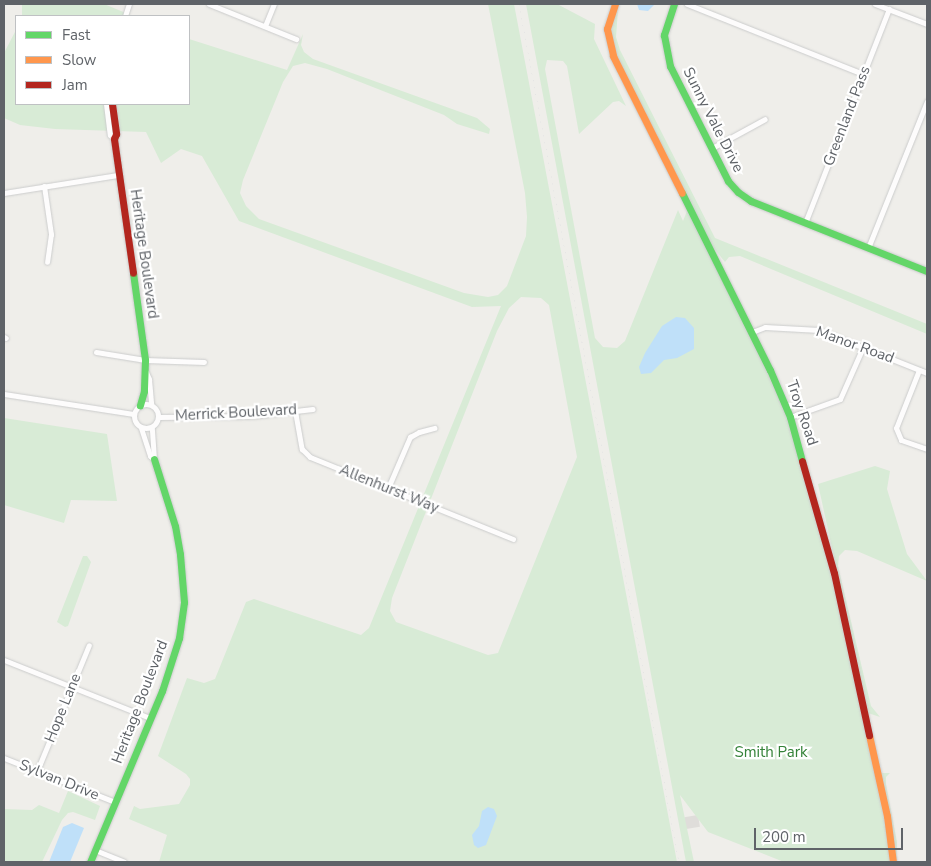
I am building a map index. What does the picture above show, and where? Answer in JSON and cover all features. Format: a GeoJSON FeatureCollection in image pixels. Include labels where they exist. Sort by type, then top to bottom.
{"type":"FeatureCollection","features":[{"type":"Feature","properties":{"kind":"street"},"geometry":{"type":"LineString","coordinates":[[209,4],[296,39]]}},
{"type":"Feature","properties":{"kind":"street"},"geometry":{"type":"LineString","coordinates":[[265,26],[274,4]]}},
{"type":"Feature","properties":{"kind":"street","name":"Troy Road"},"geometry":{"type":"LineString","coordinates":[[615,4],[607,29],[612,56],[778,384],[790,417],[831,560],[887,816],[893,862]]}},
{"type":"Feature","properties":{"kind":"street","name":"Sunny Vale Drive"},"geometry":{"type":"LineString","coordinates":[[674,4],[664,35],[665,49],[670,66],[728,181],[738,192],[751,201],[927,272]]}},
{"type":"Feature","properties":{"kind":"street"},"geometry":{"type":"LineString","coordinates":[[687,4],[863,74]]}},
{"type":"Feature","properties":{"kind":"street"},"geometry":{"type":"LineString","coordinates":[[875,4],[927,24]]}},
{"type":"Feature","properties":{"kind":"street","name":"Greenland Pass"},"geometry":{"type":"LineString","coordinates":[[805,223],[889,9]]}},
{"type":"Feature","properties":{"kind":"street"},"geometry":{"type":"LineString","coordinates":[[868,248],[927,101]]}},
{"type":"Feature","properties":{"kind":"street","name":"Heritage Boulevard"},"geometry":{"type":"LineString","coordinates":[[106,105],[110,135],[114,139]]}},
{"type":"Feature","properties":{"kind":"street","name":"Heritage Boulevard"},"geometry":{"type":"LineString","coordinates":[[112,105],[118,175],[145,360],[146,372],[140,405]]}},
{"type":"Feature","properties":{"kind":"street"},"geometry":{"type":"LineString","coordinates":[[712,148],[765,119]]}},
{"type":"Feature","properties":{"kind":"street"},"geometry":{"type":"LineString","coordinates":[[4,193],[118,175]]}},
{"type":"Feature","properties":{"kind":"street"},"geometry":{"type":"LineString","coordinates":[[44,186],[51,234],[47,262]]}},
{"type":"Feature","properties":{"kind":"street","name":"Manor Road"},"geometry":{"type":"LineString","coordinates":[[752,332],[765,327],[812,329],[826,332],[927,373]]}},
{"type":"Feature","properties":{"kind":"street"},"geometry":{"type":"LineString","coordinates":[[790,417],[840,399],[863,347]]}},
{"type":"Feature","properties":{"kind":"street"},"geometry":{"type":"LineString","coordinates":[[96,352],[145,360],[204,362]]}},
{"type":"Feature","properties":{"kind":"street"},"geometry":{"type":"LineString","coordinates":[[919,370],[896,428],[901,440],[927,449]]}},
{"type":"Feature","properties":{"kind":"street","name":"Heritage Boulevard"},"geometry":{"type":"LineString","coordinates":[[146,372],[149,379],[150,404]]}},
{"type":"Feature","properties":{"kind":"street"},"geometry":{"type":"LineString","coordinates":[[4,394],[133,414]]}},
{"type":"Feature","properties":{"kind":"street"},"geometry":{"type":"LineString","coordinates":[[150,404],[155,408],[158,417],[152,427],[141,428],[135,422],[133,414],[140,405],[150,404]]}},
{"type":"Feature","properties":{"kind":"street","name":"Merrick Boulevard"},"geometry":{"type":"LineString","coordinates":[[158,417],[252,416],[313,409]]}},
{"type":"Feature","properties":{"kind":"street","name":"Allenhurst Way"},"geometry":{"type":"LineString","coordinates":[[295,412],[299,442],[305,453],[513,539]]}},
{"type":"Feature","properties":{"kind":"street","name":"Heritage Boulevard"},"geometry":{"type":"LineString","coordinates":[[90,862],[172,665],[179,638],[184,602],[175,526],[154,459],[152,427]]}},
{"type":"Feature","properties":{"kind":"street","name":"Heritage Boulevard"},"geometry":{"type":"LineString","coordinates":[[141,428],[150,456],[154,459]]}},
{"type":"Feature","properties":{"kind":"street"},"geometry":{"type":"LineString","coordinates":[[388,488],[410,437],[418,432],[434,428]]}},
{"type":"Feature","properties":{"kind":"street","name":"Hope Lane"},"geometry":{"type":"LineString","coordinates":[[37,771],[89,645]]}},
{"type":"Feature","properties":{"kind":"street"},"geometry":{"type":"LineString","coordinates":[[4,660],[150,718]]}},
{"type":"Feature","properties":{"kind":"street","name":"Sylvan Drive"},"geometry":{"type":"LineString","coordinates":[[4,758],[115,802]]}},
{"type":"Feature","properties":{"kind":"street"},"geometry":{"type":"LineString","coordinates":[[95,850],[124,862]]}},
{"type":"Feature","properties":{"kind":"shaded area"},"geometry":{"type":"Polygon","coordinates":[[[698,815],[700,827],[686,829],[684,817],[698,815]]]}},
{"type":"Feature","properties":{"kind":"green space"},"geometry":{"type":"Polygon","coordinates":[[[22,4],[104,4],[131,15],[22,15],[22,4]]]}},
{"type":"Feature","properties":{"kind":"green space"},"geometry":{"type":"Polygon","coordinates":[[[488,4],[514,4],[677,862],[159,862],[167,835],[129,819],[134,806],[140,809],[179,804],[190,785],[190,779],[186,774],[158,756],[187,678],[204,683],[215,679],[246,602],[254,599],[361,635],[369,628],[501,306],[472,307],[239,221],[202,156],[181,149],[161,163],[146,132],[55,129],[20,125],[4,118],[4,53],[15,32],[15,105],[190,105],[190,39],[287,70],[303,34],[301,45],[304,52],[313,59],[477,118],[490,129],[489,134],[457,124],[444,115],[327,69],[305,63],[293,66],[283,82],[243,180],[240,193],[246,206],[259,219],[464,293],[488,297],[498,295],[507,286],[526,236],[525,193],[488,4]],[[521,297],[509,308],[497,331],[392,598],[390,611],[396,622],[488,655],[498,653],[577,457],[549,305],[541,298],[521,297]]]}},
{"type":"Feature","properties":{"kind":"green space","name":"Smith Park"},"geometry":{"type":"Polygon","coordinates":[[[526,4],[557,4],[595,24],[594,39],[626,106],[619,101],[613,102],[579,134],[567,66],[563,61],[547,60],[545,69],[595,338],[603,347],[617,348],[625,341],[678,210],[683,221],[687,211],[784,403],[822,532],[889,841],[889,862],[784,862],[708,832],[680,795],[694,862],[686,862],[526,4]]]}},
{"type":"Feature","properties":{"kind":"green space"},"geometry":{"type":"Polygon","coordinates":[[[618,10],[616,37],[620,50],[715,238],[927,324],[927,334],[740,256],[729,257],[725,262],[709,242],[613,49],[610,28],[618,10]]]}},
{"type":"Feature","properties":{"kind":"green space"},"geometry":{"type":"Polygon","coordinates":[[[4,418],[107,434],[117,501],[71,500],[64,523],[4,505],[4,418]]]}},
{"type":"Feature","properties":{"kind":"green space"},"geometry":{"type":"Polygon","coordinates":[[[875,466],[890,471],[887,489],[907,554],[927,581],[857,551],[845,550],[839,556],[838,566],[871,706],[880,717],[868,713],[818,484],[875,466]]]}},
{"type":"Feature","properties":{"kind":"green space"},"geometry":{"type":"Polygon","coordinates":[[[83,556],[87,556],[91,562],[68,626],[65,627],[57,622],[83,556]]]}},
{"type":"Feature","properties":{"kind":"green space"},"geometry":{"type":"Polygon","coordinates":[[[881,773],[890,773],[886,777],[886,784],[897,842],[897,862],[896,862],[895,846],[881,773]]]}},
{"type":"Feature","properties":{"kind":"green space"},"geometry":{"type":"Polygon","coordinates":[[[68,791],[100,806],[95,820],[73,812],[68,813],[62,820],[42,862],[4,862],[4,809],[32,810],[39,805],[59,813],[68,791]]]}},
{"type":"Feature","properties":{"kind":"water"},"geometry":{"type":"Polygon","coordinates":[[[637,4],[655,4],[648,11],[639,10],[637,4]]]}},
{"type":"Feature","properties":{"kind":"water"},"geometry":{"type":"Polygon","coordinates":[[[676,317],[685,318],[694,328],[694,349],[677,358],[664,360],[651,373],[641,374],[639,367],[645,353],[662,326],[676,317]]]}},
{"type":"Feature","properties":{"kind":"water"},"geometry":{"type":"Polygon","coordinates":[[[488,807],[494,809],[497,816],[486,845],[478,848],[474,845],[472,835],[479,826],[482,811],[488,807]]]}},
{"type":"Feature","properties":{"kind":"water"},"geometry":{"type":"Polygon","coordinates":[[[72,823],[84,828],[70,862],[49,862],[63,827],[72,823]]]}},
{"type":"Feature","properties":{"kind":"railway"},"geometry":{"type":"LineString","coordinates":[[519,4],[679,862]]}},
{"type":"Feature","properties":{"kind":"traffic: fast"},"geometry":{"type":"LineString","coordinates":[[674,4],[664,35],[670,66],[728,181],[738,192],[751,201],[927,271]]}},
{"type":"Feature","properties":{"kind":"traffic: fast"},"geometry":{"type":"LineString","coordinates":[[682,193],[770,370],[790,417],[802,461]]}},
{"type":"Feature","properties":{"kind":"traffic: fast"},"geometry":{"type":"LineString","coordinates":[[133,273],[145,360],[144,391],[140,405]]}},
{"type":"Feature","properties":{"kind":"traffic: fast"},"geometry":{"type":"LineString","coordinates":[[90,862],[162,691],[179,638],[184,602],[180,554],[175,526],[154,459]]}},
{"type":"Feature","properties":{"kind":"traffic: slow"},"geometry":{"type":"LineString","coordinates":[[615,4],[607,29],[613,56],[682,193]]}},
{"type":"Feature","properties":{"kind":"traffic: slow"},"geometry":{"type":"LineString","coordinates":[[869,735],[887,816],[893,862]]}},
{"type":"Feature","properties":{"kind":"traffic: jam"},"geometry":{"type":"LineString","coordinates":[[112,105],[116,134],[114,139],[133,273]]}},
{"type":"Feature","properties":{"kind":"traffic: jam"},"geometry":{"type":"LineString","coordinates":[[802,461],[834,573],[869,735]]}}]}
